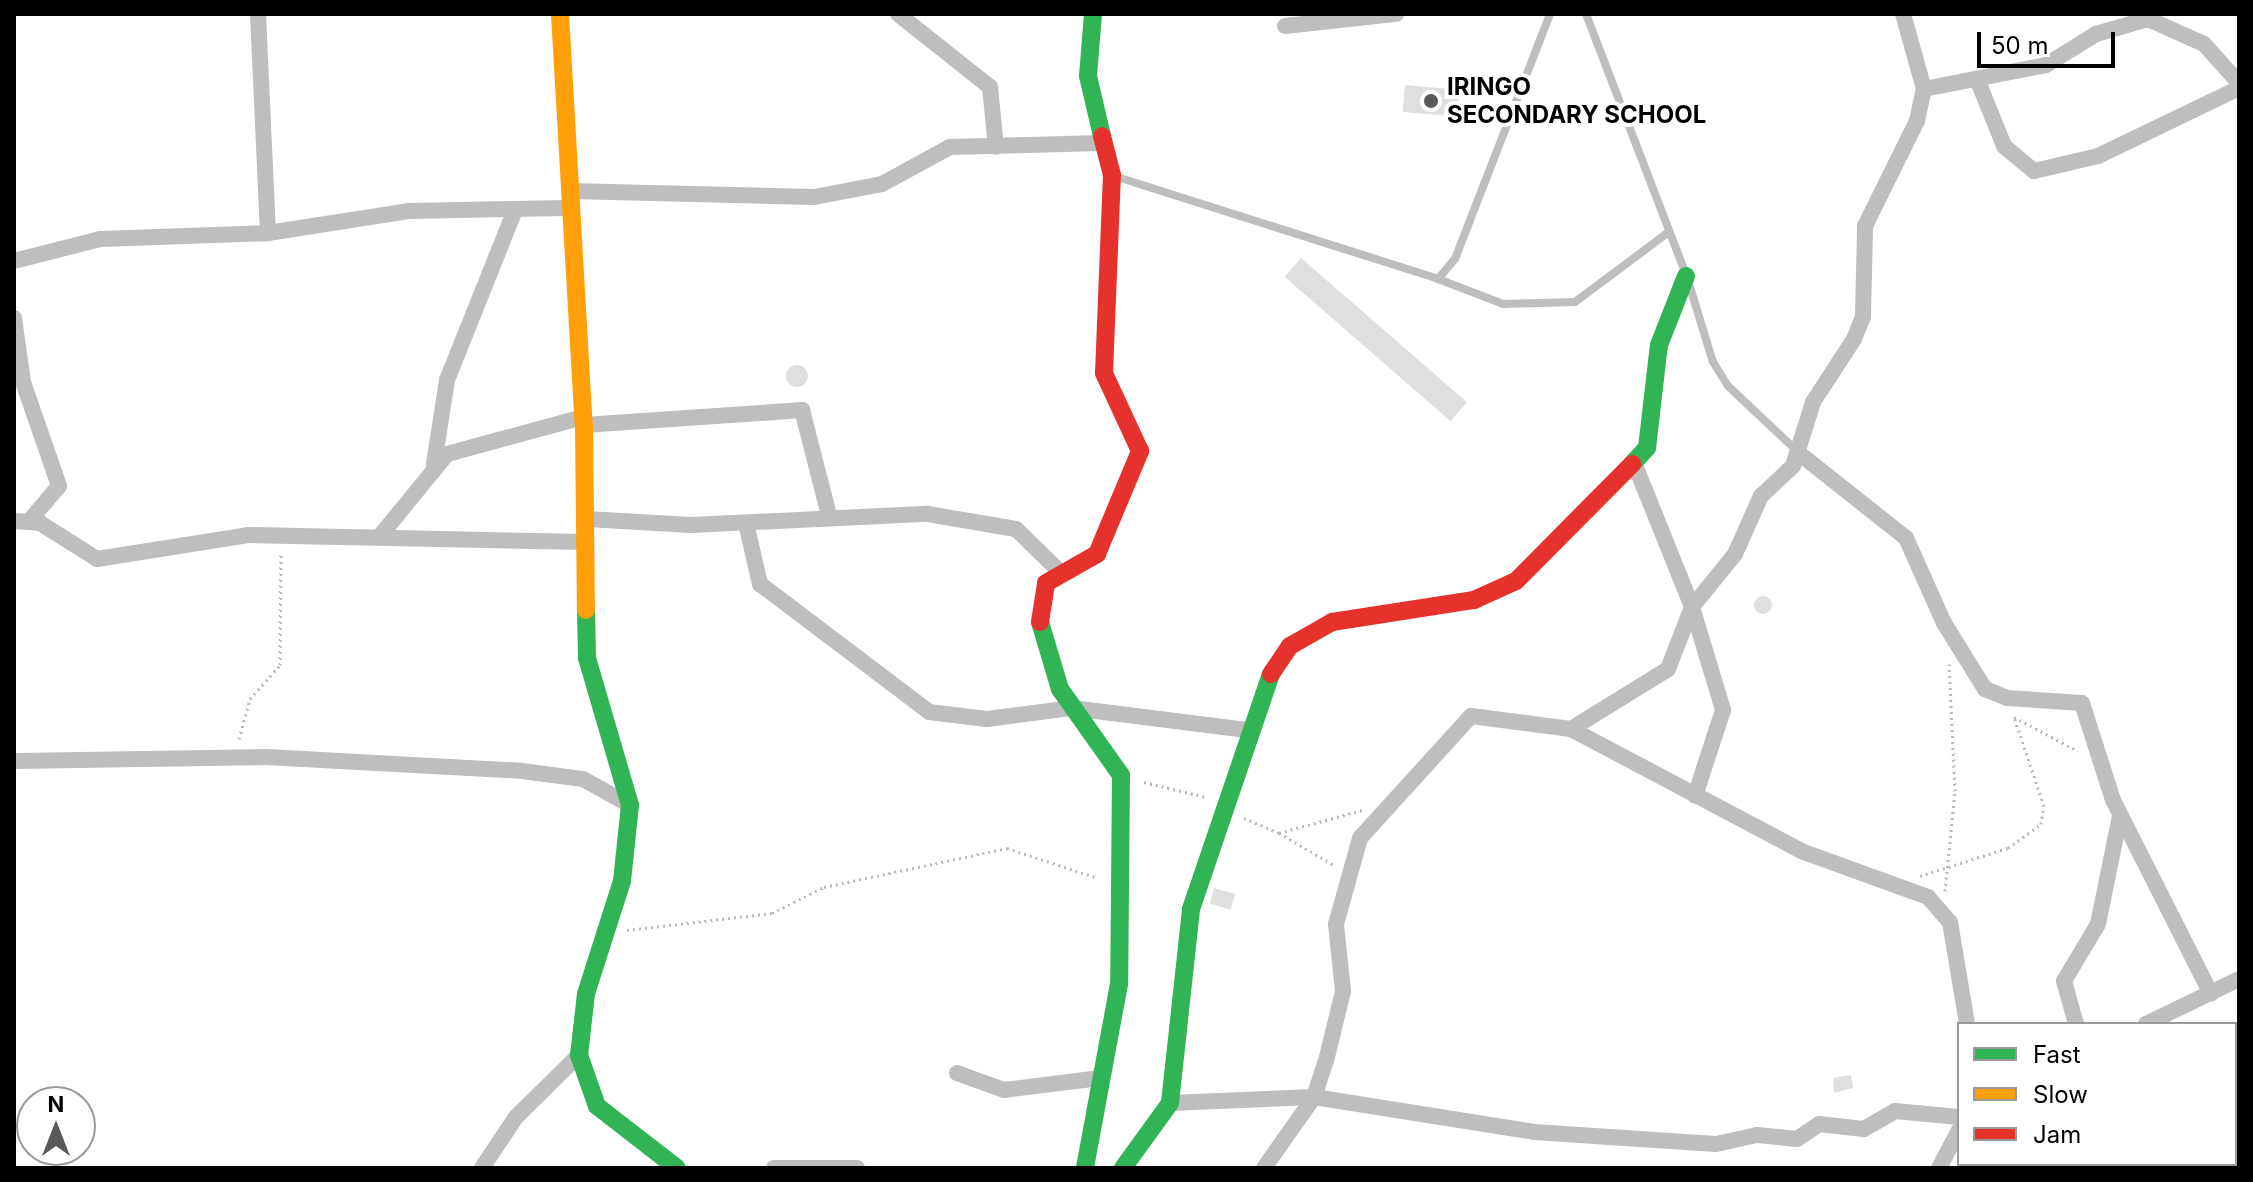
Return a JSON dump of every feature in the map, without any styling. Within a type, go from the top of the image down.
[{"type":"street","points":[[258,14],[268,233]]},
{"type":"street","points":[[560,14],[583,421],[590,682],[630,805],[608,934],[586,994],[579,1055],[597,1106],[677,1168]]},
{"type":"street","points":[[898,14],[990,87],[996,147]]},
{"type":"street","points":[[1085,1168],[1119,984],[1124,891],[1121,775],[1072,708],[1051,668],[1038,616],[1046,583],[1060,572],[1097,554],[1112,503],[1138,465],[1133,427],[1103,360],[1112,175],[1088,76],[1093,14]]},
{"type":"street","points":[[1285,26],[1396,14]]},
{"type":"street","points":[[1571,729],[1668,669],[1692,607],[1735,554],[1761,496],[1800,454],[1813,402],[1863,317],[1865,226],[1917,121],[1924,89],[1903,14]]},
{"type":"street","points":[[1924,89],[1979,84],[2046,65],[2096,34],[2148,19],[2204,44],[2236,92],[2098,156],[2034,171],[2004,146],[1979,84]]},
{"type":"street","points":[[14,261],[100,239],[268,233],[408,211],[515,210],[569,199],[814,197],[882,184],[939,150],[1103,143]]},
{"type":"street","points":[[434,464],[447,380],[515,210]]},
{"type":"street","points":[[1123,1168],[1170,1103],[1181,962],[1223,803],[1247,730],[1290,646],[1332,622],[1439,609],[1516,581],[1635,465],[1653,424],[1659,345],[1686,276]]},
{"type":"street","points":[[14,318],[23,382],[59,486],[22,520],[97,559],[148,556],[226,537],[380,536],[586,542]]},
{"type":"street","points":[[380,536],[434,464],[484,440],[583,421],[802,410],[829,515]]},
{"type":"street","points":[[1800,454],[1906,538],[1960,652],[1992,694],[2082,703],[2098,763],[2120,816],[2211,994]]},
{"type":"street","points":[[1635,465],[1692,607],[1723,710],[1695,796]]},
{"type":"street","points":[[587,519],[746,523],[890,512],[998,524],[1016,529],[1060,572]]},
{"type":"street","points":[[746,523],[760,584],[905,700],[960,719],[1072,708],[1247,730]]},
{"type":"street","points":[[1264,1168],[1314,1097],[1343,991],[1336,924],[1346,877],[1360,838],[1390,801],[1471,716],[1571,729],[1801,851],[1942,907],[1967,1022]]},
{"type":"street","points":[[14,761],[266,757],[564,776],[600,785],[630,805]]},
{"type":"street","points":[[2075,1022],[2064,981],[2098,924],[2120,816]]},
{"type":"street","points":[[2150,1022],[2239,979]]},
{"type":"street","points":[[482,1168],[516,1117],[579,1055]]},
{"type":"street","points":[[957,1073],[1004,1090],[1100,1078]]},
{"type":"street","points":[[1170,1103],[1314,1097],[1534,1132],[1716,1144],[1757,1135],[1797,1139],[1819,1124],[1864,1129],[1895,1111],[1957,1117]]},
{"type":"street","points":[[1939,1168],[1957,1134]]},
{"type":"street","points":[[774,1168],[857,1168]]},
{"type":"lane","points":[[1438,279],[1455,259],[1550,14]]},
{"type":"lane","points":[[1586,14],[1686,276],[1713,362],[1800,454]]},
{"type":"lane","points":[[1112,175],[1438,279],[1503,304],[1575,302],[1669,232]]},
{"type":"path","points":[[266,757],[237,737],[250,699],[280,665],[281,537]]},
{"type":"path","points":[[1942,907],[1955,791],[1948,660]]},
{"type":"path","points":[[1992,694],[2014,717],[2098,763]]},
{"type":"path","points":[[1916,877],[1948,871],[2008,848],[2041,824],[2044,806],[2014,717]]},
{"type":"path","points":[[1121,775],[1223,803],[1279,833],[1346,877]]},
{"type":"path","points":[[1279,833],[1390,801]]},
{"type":"path","points":[[608,934],[772,913],[824,887],[1007,848],[1047,856],[1124,891]]},
{"type":"building","name":"IRINGO SECONDARY SCHOOL","points":[[1405,85],[1459,90],[1456,117],[1403,112]]},
{"type":"building","points":[[1301,258],[1467,402],[1451,421],[1285,277]]},
{"type":"building","points":[[797,365],[805,368],[808,376],[805,384],[797,387],[789,384],[786,376],[789,368]]},
{"type":"building","points":[[1763,596],[1772,605],[1763,614],[1754,605]]},
{"type":"building","points":[[1214,888],[1235,894],[1231,909],[1210,903]]},
{"type":"building","points":[[1851,1075],[1853,1088],[1834,1093],[1833,1078]]},
{"type":"traffic: fast","points":[[1093,14],[1088,76],[1102,136]]},
{"type":"traffic: fast","points":[[1632,464],[1647,448],[1659,345],[1686,276]]},
{"type":"traffic: fast","points":[[586,610],[587,658],[630,805],[622,881],[586,994],[579,1055],[597,1106],[677,1168]]},
{"type":"traffic: fast","points":[[1040,622],[1060,689],[1121,775],[1119,984],[1085,1168]]},
{"type":"traffic: fast","points":[[1123,1168],[1170,1103],[1191,909],[1271,674]]},
{"type":"traffic: slow","points":[[560,14],[584,425],[586,610]]},
{"type":"traffic: jam","points":[[1040,622],[1046,583],[1097,554],[1140,451],[1104,373],[1112,175],[1102,136]]},
{"type":"traffic: jam","points":[[1271,674],[1290,646],[1332,622],[1474,600],[1516,581],[1632,464]]},
{"type":"place","name":"IRINGO SECONDARY SCHOOL","points":[[1431,101]]}]
